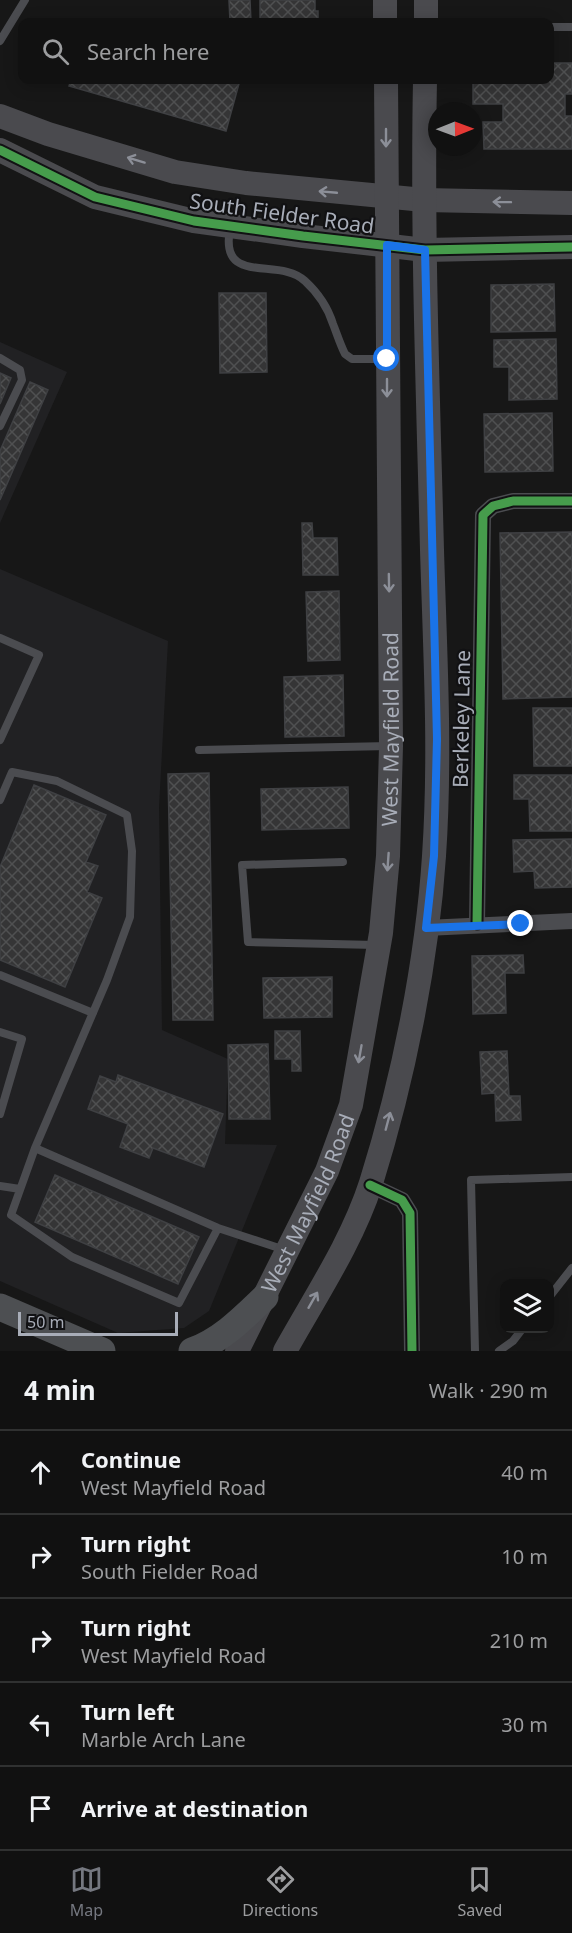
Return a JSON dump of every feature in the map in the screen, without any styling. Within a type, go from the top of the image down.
[{"type":"main road","points":[[385,0],[386,18]]},
{"type":"main road","points":[[426,0],[426,18]]},
{"type":"main road","name":"West Mayfield Road","points":[[237,1351],[327,1171],[351,1105],[379,945],[388,856],[391,746],[386,84]]},
{"type":"main road","name":"West Mayfield Road","points":[[285,1351],[342,1250],[370,1185],[398,1084],[423,960],[434,856],[437,739],[424,200],[425,84]]},
{"type":"main road","name":"South Fielder Road","points":[[0,116],[48,134],[175,172],[246,183],[424,200],[572,203]]},
{"type":"main road","name":"South Fielder Road","points":[[0,150],[95,197],[194,221],[425,250],[572,247]]},
{"type":"main road","points":[[192,1351],[219,1338],[265,1297]]},
{"type":"main road","points":[[0,1307],[102,1351]]},
{"type":"street","name":"Berkeley Lane","points":[[477,924],[483,515],[493,506],[513,501],[572,501]]},
{"type":"street","points":[[426,928],[572,921]]},
{"type":"street","points":[[370,1185],[402,1200],[410,1213],[412,1351]]},
{"type":"lane","points":[[0,41],[24,0]]},
{"type":"lane","points":[[554,27],[572,27]]},
{"type":"lane","points":[[231,226],[227,243],[230,255],[244,266],[284,270],[304,279],[326,307],[345,354],[352,359],[387,359]]},
{"type":"lane","points":[[0,358],[20,370],[22,380],[0,426]]},
{"type":"lane","points":[[0,638],[39,655],[0,740]]},
{"type":"lane","points":[[199,750],[391,746]]},
{"type":"lane","points":[[0,800],[12,772],[57,781],[127,815],[132,851],[130,917],[93,1013],[35,1148],[11,1215],[72,1257],[179,1303],[218,1228]]},
{"type":"lane","points":[[343,862],[242,865],[248,942],[379,945]]},
{"type":"lane","points":[[0,975],[93,1013]]},
{"type":"lane","points":[[0,1032],[22,1038],[0,1114]]},
{"type":"lane","points":[[35,1148],[218,1228],[289,1251]]},
{"type":"lane","points":[[475,1351],[471,1180],[572,1177]]},
{"type":"lane","points":[[0,1186],[20,1189]]},
{"type":"lane","points":[[554,1290],[572,1268]]},
{"type":"lane","points":[[499,1351],[520,1333]]},
{"type":"shaded area","points":[[0,342],[67,372],[0,523]]},
{"type":"shaded area","points":[[0,569],[168,641],[159,807],[162,1030],[228,1059],[225,1144],[277,1145],[209,1311],[184,1328],[118,1333],[0,1281]]},
{"type":"building","points":[[229,0],[250,0],[251,18],[230,18]]},
{"type":"building","points":[[260,0],[315,0],[315,11],[318,11],[318,18],[260,18]]},
{"type":"building","points":[[554,63],[572,63],[572,94],[565,94],[565,116],[572,116],[572,149],[484,149],[483,122],[503,122],[503,104],[473,102],[473,84],[554,84]]},
{"type":"building","points":[[70,84],[239,84],[226,131],[69,86]]},
{"type":"building","points":[[554,284],[555,331],[491,332],[491,285]]},
{"type":"building","points":[[219,293],[266,293],[267,372],[220,373]]},
{"type":"building","points":[[556,339],[557,399],[509,400],[509,367],[494,367],[494,340]]},
{"type":"building","points":[[0,373],[11,378],[0,404]]},
{"type":"building","points":[[30,382],[48,390],[0,500],[0,451]]},
{"type":"building","points":[[552,413],[553,471],[485,472],[484,414]]},
{"type":"building","points":[[302,523],[312,523],[313,538],[337,538],[338,575],[303,575]]},
{"type":"building","points":[[572,532],[572,697],[503,699],[500,533]]},
{"type":"building","points":[[339,591],[340,660],[308,661],[306,592]]},
{"type":"building","points":[[343,675],[344,736],[285,737],[284,677]]},
{"type":"building","points":[[533,708],[572,708],[572,766],[534,766]]},
{"type":"building","points":[[209,773],[213,1020],[173,1020],[168,774]]},
{"type":"building","points":[[514,775],[572,775],[572,831],[530,831],[529,799],[514,799]]},
{"type":"building","points":[[34,785],[106,815],[86,862],[98,866],[87,892],[102,898],[65,987],[0,960],[0,867]]},
{"type":"building","points":[[348,787],[349,828],[262,830],[261,789]]},
{"type":"building","points":[[572,839],[572,887],[535,888],[534,871],[514,872],[513,840]]},
{"type":"building","points":[[523,955],[524,973],[505,973],[506,1013],[473,1014],[472,956]]},
{"type":"building","points":[[332,977],[332,1017],[264,1018],[263,978]]},
{"type":"building","points":[[275,1031],[300,1031],[301,1071],[292,1071],[292,1059],[275,1059]]},
{"type":"building","points":[[268,1044],[270,1119],[229,1119],[228,1045]]},
{"type":"building","points":[[507,1051],[509,1096],[520,1096],[521,1120],[496,1121],[495,1093],[482,1094],[480,1052]]},
{"type":"building","points":[[118,1075],[223,1114],[204,1167],[153,1148],[149,1158],[120,1147],[128,1124],[88,1109],[100,1076],[116,1082]]},
{"type":"building","points":[[55,1175],[199,1237],[178,1284],[35,1222]]},
{"type":"cycle path","points":[[0,150],[95,197],[194,221],[425,250],[572,247]]},
{"type":"cycle path","points":[[477,924],[483,515],[493,506],[513,501],[572,501]]},
{"type":"cycle path","points":[[370,1185],[402,1200],[410,1213],[412,1351]]},
{"type":"route","points":[[387,359],[387,245],[425,250],[437,739],[434,856],[426,928],[477,924],[521,924]]}]
